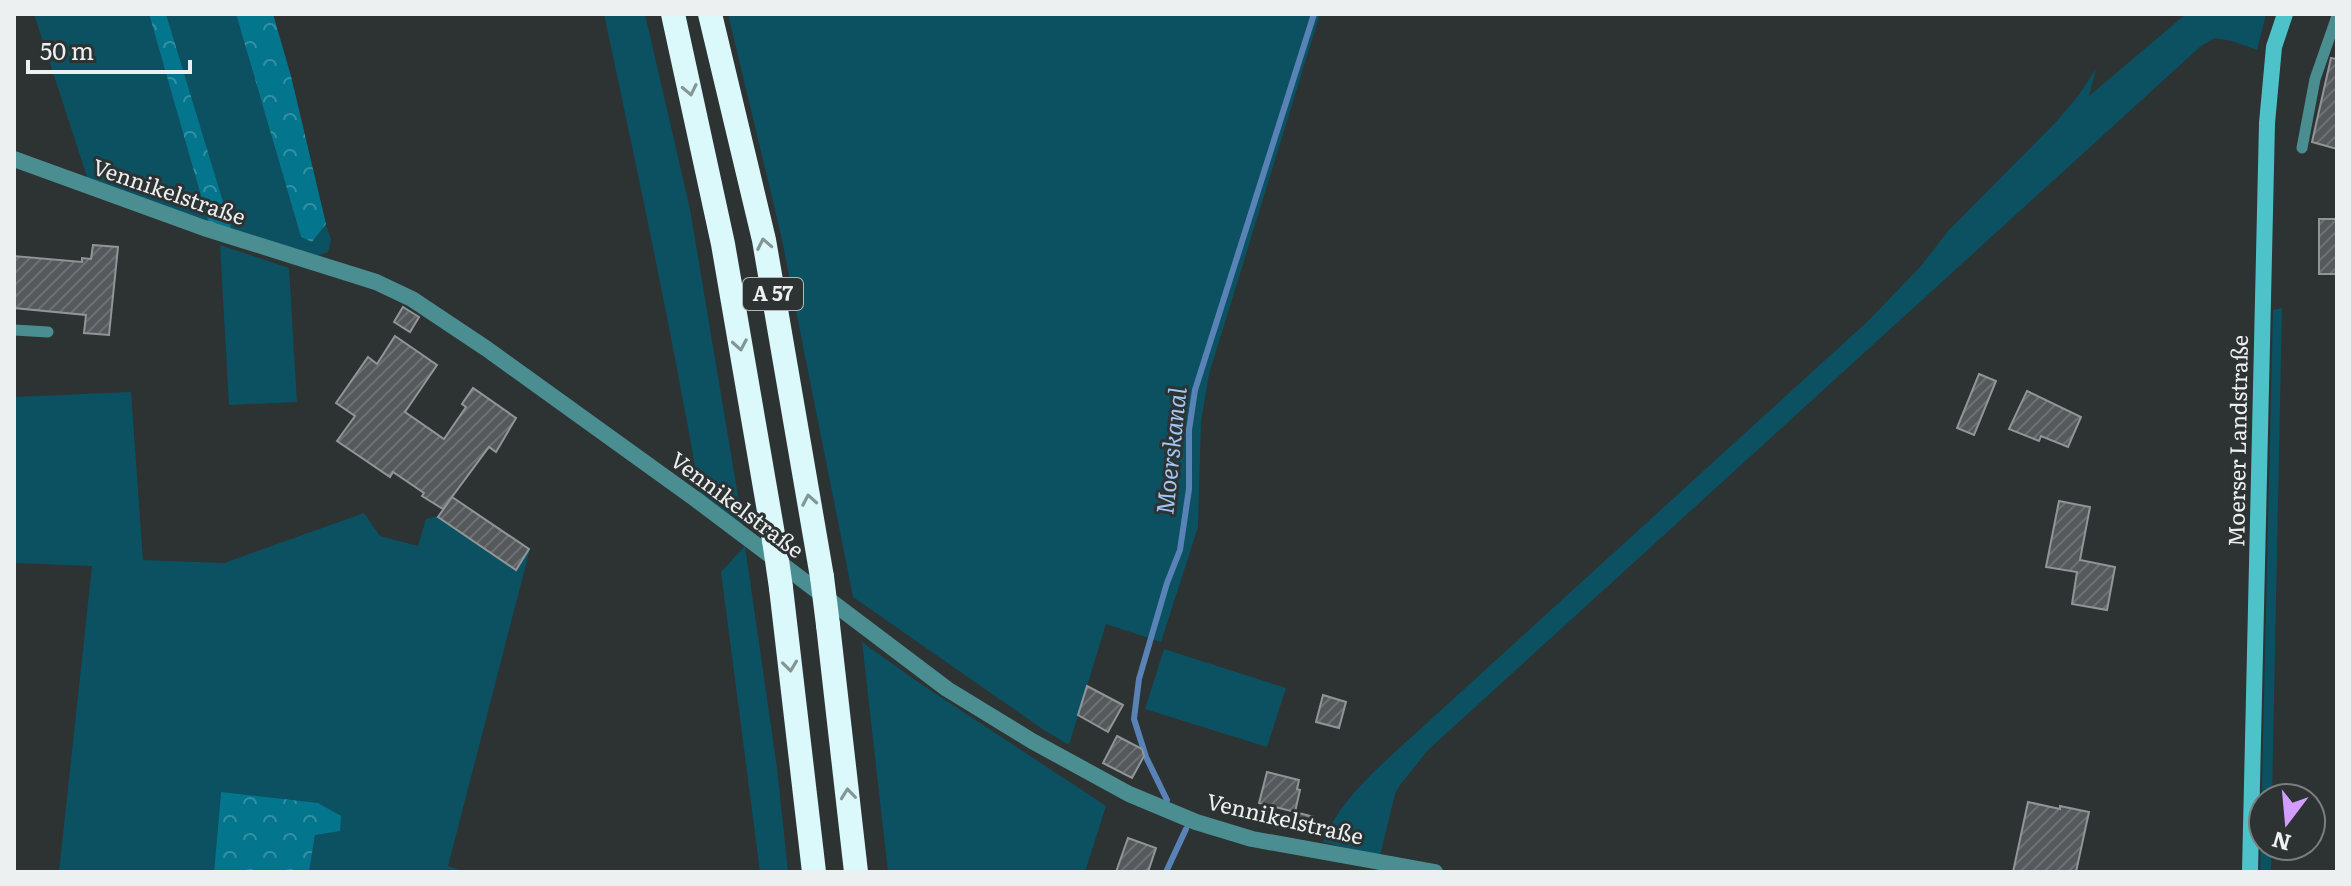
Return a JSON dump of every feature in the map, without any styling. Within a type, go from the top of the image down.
[{"type":"highway","name":"A 57","points":[[673,14],[723,244],[774,540],[814,872]]},
{"type":"highway","name":"A 57","points":[[710,14],[764,240],[822,577],[856,872]]},
{"type":"main road","name":"Moerser Landstraße","points":[[2250,872],[2267,123],[2274,47],[2285,14]]},
{"type":"street","name":"Vennikelstraße","points":[[14,159],[204,228],[376,282],[412,299],[487,349],[681,489],[947,689],[1032,741],[1129,794],[1196,822],[1252,839],[1435,872]]},
{"type":"lane","points":[[2302,148],[2315,79],[2337,16]]},
{"type":"lane","points":[[14,330],[48,332]]},
{"type":"shaded area","points":[[34,14],[149,14],[209,224],[88,180]]},
{"type":"shaded area","points":[[166,14],[236,14],[301,237],[312,242],[326,224],[331,240],[328,252],[317,256],[232,231]]},
{"type":"shaded area","points":[[604,14],[645,14],[690,209],[743,526],[700,494]]},
{"type":"shaded area","points":[[728,14],[1320,14],[1209,374],[1201,422],[1198,527],[1161,642],[1106,624],[1069,745],[853,597],[781,235]]},
{"type":"shaded area","points":[[2186,14],[2266,14],[2257,50],[2215,38],[2201,46],[1428,750],[1395,794],[1380,856],[1323,842],[1336,816],[1384,762],[1867,322],[1921,266],[1948,231],[2055,123],[2096,69],[2089,96]]},
{"type":"shaded area","points":[[220,245],[289,268],[297,402],[229,405]]},
{"type":"shaded area","points":[[2282,308],[2272,782],[2262,782],[2273,310]]},
{"type":"shaded area","points":[[131,392],[143,560],[224,563],[364,513],[380,536],[418,546],[426,519],[438,516],[451,496],[530,549],[448,866],[465,872],[309,872],[315,835],[221,792],[214,872],[59,872],[92,566],[14,563],[14,397]]},
{"type":"shaded area","points":[[745,546],[777,768],[788,872],[760,872],[721,572]]},
{"type":"shaded area","points":[[862,642],[1106,806],[1085,872],[888,872]]},
{"type":"shaded area","points":[[1164,649],[1286,688],[1267,747],[1145,709]]},
{"type":"shaded area","points":[[2260,862],[2271,862],[2271,872],[2260,872]]},
{"type":"green space","points":[[149,14],[166,14],[232,231],[209,224]]},
{"type":"green space","points":[[236,14],[273,14],[326,224],[312,242],[301,237]]},
{"type":"green space","points":[[221,792],[318,803],[341,816],[340,831],[315,835],[309,872],[214,872]]},
{"type":"building","points":[[2331,58],[2337,59],[2337,149],[2312,142]]},
{"type":"building","points":[[2319,219],[2337,219],[2337,274],[2319,274]]},
{"type":"building","points":[[93,245],[118,247],[109,335],[84,333],[86,315],[14,308],[14,256],[82,262],[82,258],[91,259]]},
{"type":"building","points":[[403,307],[419,317],[410,332],[394,322]]},
{"type":"building","points":[[395,336],[437,365],[405,412],[444,439],[466,407],[462,404],[473,388],[516,418],[496,452],[489,447],[443,509],[393,472],[390,477],[337,441],[355,416],[336,403],[368,357],[377,364]]},
{"type":"building","points":[[1979,374],[1996,381],[1974,435],[1957,428]]},
{"type":"building","points":[[2027,391],[2081,417],[2068,447],[2041,436],[2039,441],[2009,429]]},
{"type":"building","points":[[452,497],[529,549],[516,570],[438,517]]},
{"type":"building","points":[[2059,501],[2090,507],[2080,560],[2115,567],[2107,610],[2072,604],[2077,572],[2046,567]]},
{"type":"building","points":[[1087,686],[1123,705],[1108,732],[1078,715]]},
{"type":"building","points":[[1323,695],[1346,702],[1339,728],[1316,722]]},
{"type":"building","points":[[1117,736],[1142,749],[1144,756],[1132,778],[1103,763]]},
{"type":"building","points":[[1267,772],[1299,780],[1295,812],[1259,803]]},
{"type":"building","points":[[2028,802],[2089,812],[2076,872],[2013,872]]},
{"type":"building","points":[[1295,812],[1314,817],[1310,832],[1291,828]]},
{"type":"building","points":[[1128,838],[1156,848],[1148,872],[1116,872]]},
{"type":"waterway","name":"Moerskanal","points":[[1167,800],[1146,757],[1134,719],[1139,679],[1180,550],[1189,489],[1189,430],[1195,390],[1314,14]]},
{"type":"waterway","name":"Moerskanal","points":[[1166,872],[1186,829]]}]
